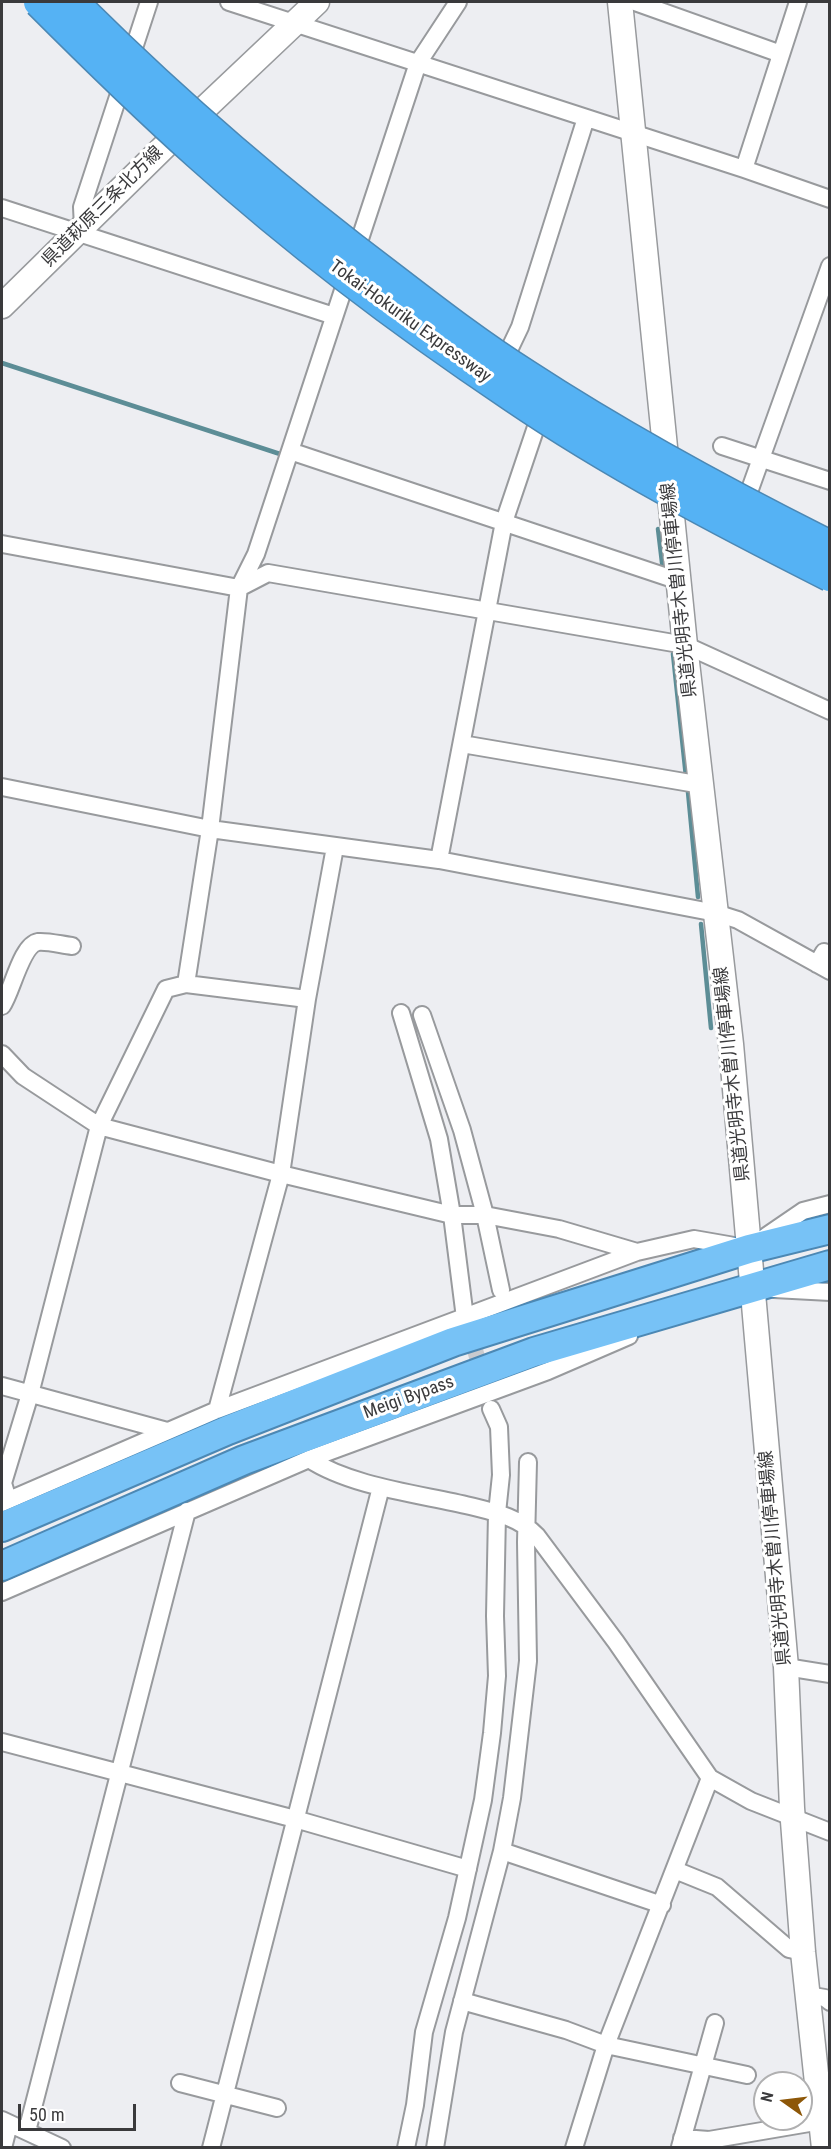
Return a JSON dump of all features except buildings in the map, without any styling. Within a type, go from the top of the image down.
[{"type":"highway","name":"Tokai-Hokuriku Expressway","points":[[39,2],[200,156],[296,237],[407,322],[513,397],[625,467],[736,529],[830,576]]},
{"type":"highway","name":"Tokai-Hokuriku Expressway","points":[[73,2],[212,132],[312,218],[421,301],[525,374],[631,440],[748,506],[830,546]]},
{"type":"highway","name":"Meigi Bypass","points":[[2,1527],[228,1430],[453,1342],[749,1248],[830,1229]]},
{"type":"highway","name":"Meigi Bypass","points":[[2,1566],[244,1460],[534,1352],[830,1265]]},
{"type":"main road","name":"県道萩原三条北方線","points":[[2,306],[317,2]]},
{"type":"main road","name":"県道光明寺木曽川停車場線","points":[[620,2],[685,645],[731,1044],[786,1667],[792,1818],[803,1952],[807,1995],[823,2088],[821,2121],[824,2148]]},
{"type":"street","points":[[80,230],[82,207],[149,2]]},
{"type":"street","points":[[229,2],[830,199]]},
{"type":"street","points":[[186,984],[210,830],[239,588],[256,554],[418,63],[458,2]]},
{"type":"street","points":[[635,2],[781,54]]},
{"type":"street","points":[[744,169],[798,2]]},
{"type":"street","points":[[510,348],[520,327],[586,118]]},
{"type":"street","points":[[2,208],[80,230],[334,316]]},
{"type":"street","points":[[749,492],[830,266]]},
{"type":"street","points":[[439,860],[504,522],[536,427]]},
{"type":"street","points":[[722,446],[830,481]]},
{"type":"street","points":[[290,451],[679,581]]},
{"type":"street","points":[[2,544],[239,588],[268,573],[685,645],[830,711]]},
{"type":"street","points":[[462,744],[702,785]]},
{"type":"street","points":[[2,787],[210,830],[439,860],[716,913],[738,920],[825,964]]},
{"type":"street","points":[[217,1410],[281,1174],[307,999],[335,847]]},
{"type":"street","points":[[2,1006],[8,997],[23,956],[31,945],[39,942],[72,946]]},
{"type":"street","points":[[307,999],[186,984],[166,989],[99,1126],[30,1394],[3,1482],[5,1501],[217,1410],[637,1252],[694,1239],[749,1248],[803,1211],[830,1204]]},
{"type":"street","points":[[401,1013],[439,1139],[452,1215],[464,1310]]},
{"type":"street","points":[[422,1015],[462,1130],[485,1215],[501,1290]]},
{"type":"street","points":[[2,1054],[23,1076],[99,1126],[281,1174],[452,1215],[485,1215],[559,1229],[637,1252]]},
{"type":"street","points":[[752,1288],[830,1292]]},
{"type":"street","points":[[2,1592],[309,1459],[548,1371],[709,1300]]},
{"type":"street","points":[[2,1386],[167,1431]]},
{"type":"street","points":[[406,2148],[415,2105],[424,2032],[457,1918],[483,1800],[492,1733],[496,1688],[497,1513],[501,1475],[499,1427],[491,1409]]},
{"type":"street","points":[[309,1459],[323,1468],[381,1487],[497,1513],[526,1525],[537,1536],[616,1641],[710,1778],[751,1801],[830,1832]]},
{"type":"street","points":[[437,2147],[454,2032],[502,1851],[512,1798],[528,1661],[526,1525],[528,1462]]},
{"type":"street","points":[[211,2148],[381,1487]]},
{"type":"street","points":[[27,2131],[187,1511]]},
{"type":"street","points":[[786,1667],[830,1674]]},
{"type":"street","points":[[2,1742],[468,1869]]},
{"type":"street","points":[[574,2148],[606,2045],[710,1778]]},
{"type":"street","points":[[502,1851],[662,1905]]},
{"type":"street","points":[[675,1870],[717,1887],[789,1949],[803,1952]]},
{"type":"street","points":[[807,1995],[825,1998],[830,2002]]},
{"type":"street","points":[[462,2001],[566,2030],[606,2045],[747,2075]]},
{"type":"street","points":[[715,2023],[681,2143],[821,2121]]},
{"type":"street","points":[[180,2083],[277,2108]]},
{"type":"street","points":[[3,2148],[5,2122],[62,2148]]},
{"type":"waterway","points":[[2,363],[280,454]]},
{"type":"waterway","points":[[658,529],[663,571]]},
{"type":"waterway","points":[[673,654],[686,777]]},
{"type":"waterway","points":[[688,792],[698,897]]},
{"type":"waterway","points":[[701,924],[711,1028]]},
{"type":"tunnel","points":[[469,1328],[483,1379]]}]
